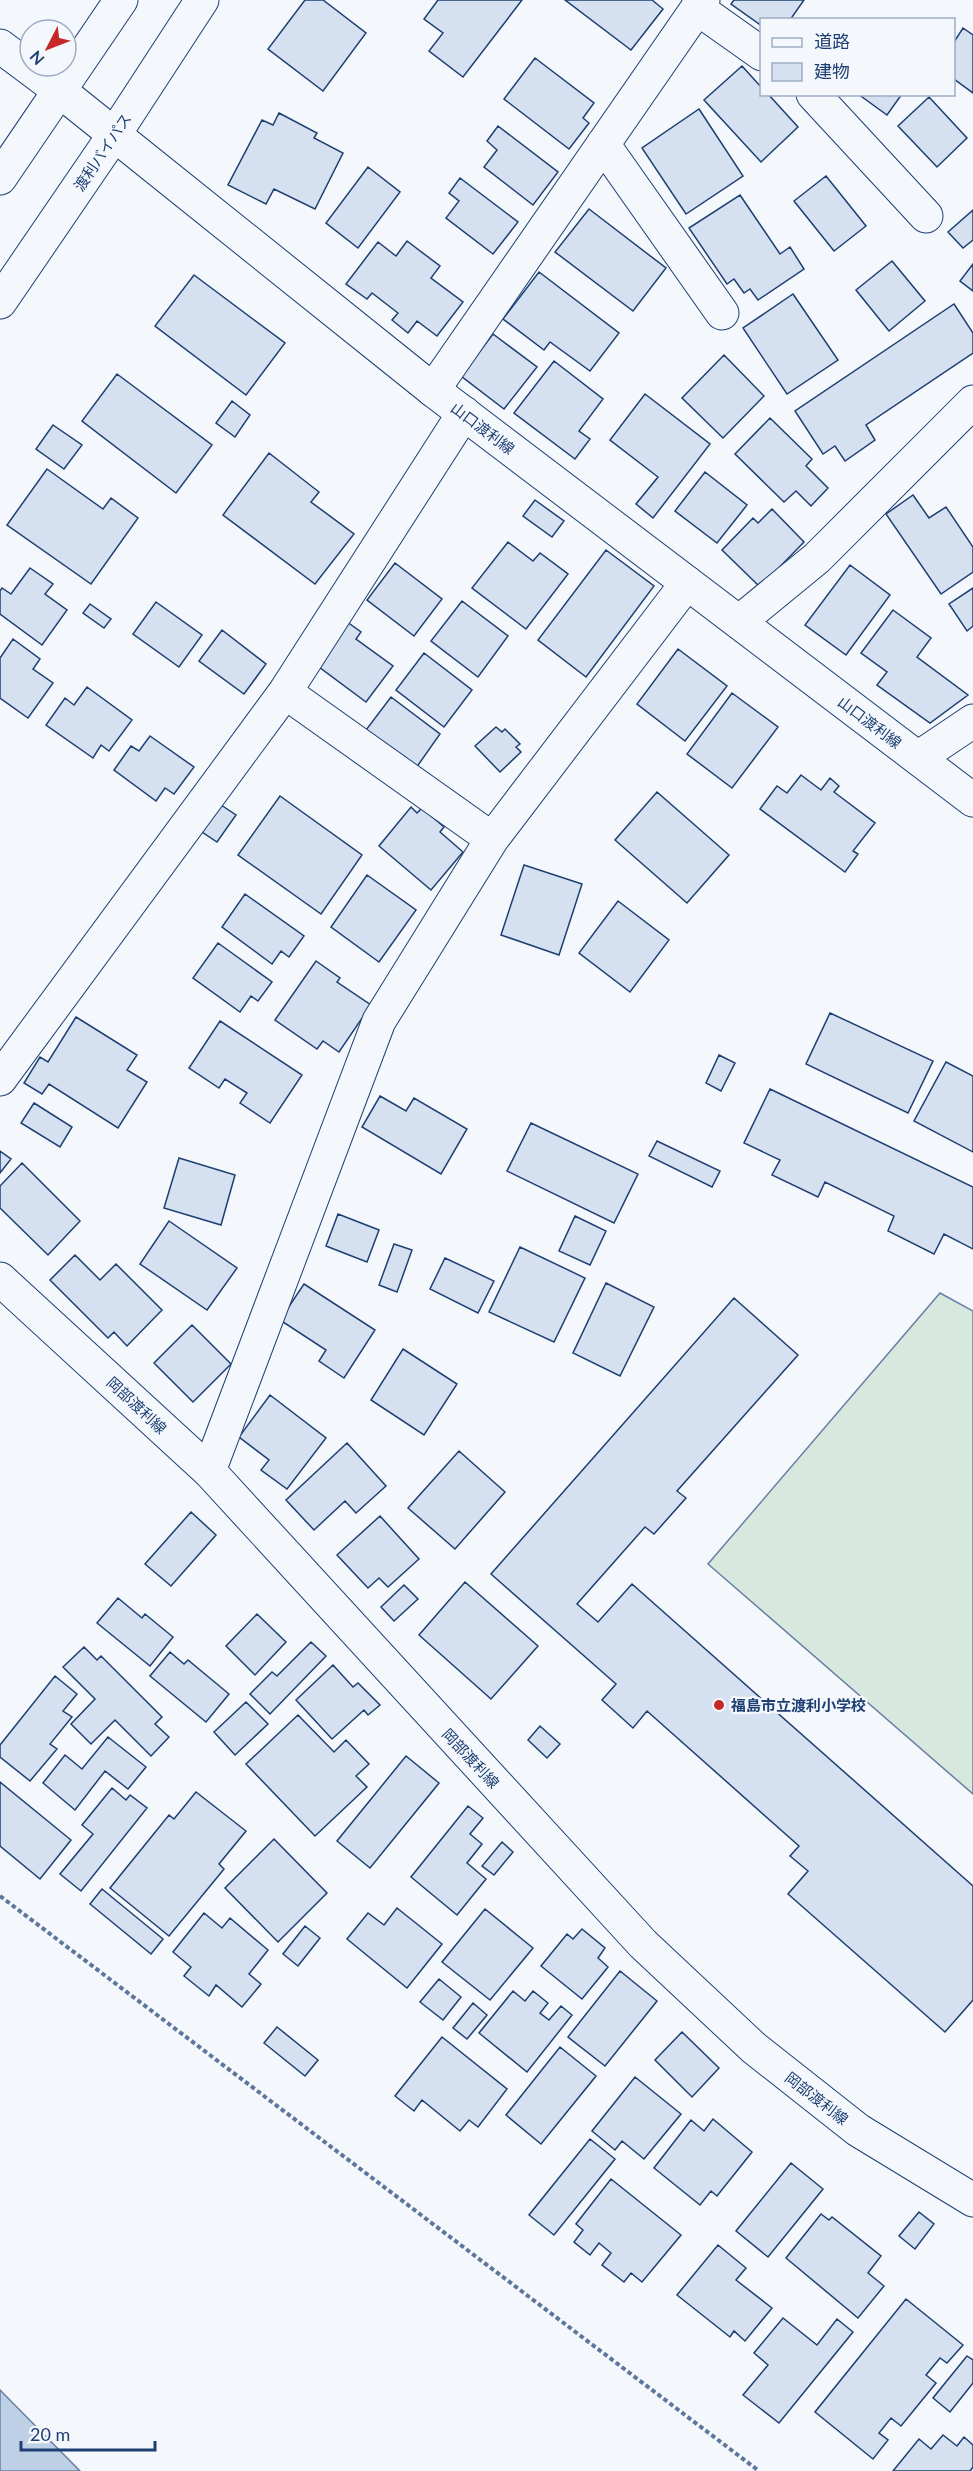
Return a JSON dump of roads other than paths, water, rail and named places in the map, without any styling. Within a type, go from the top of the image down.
[{"type":"main road","points":[[0,178],[121,0]]},
{"type":"main road","name":"渡利バイパス","points":[[0,302],[114,135],[202,0]]},
{"type":"main road","points":[[433,390],[700,4],[760,52]]},
{"type":"main road","name":"山口渡利線","points":[[0,46],[60,91],[433,390],[973,800]]},
{"type":"main road","points":[[815,96],[926,216]]},
{"type":"main road","points":[[603,144],[722,313]]},
{"type":"main road","points":[[739,622],[817,558],[973,402]]},
{"type":"main road","points":[[0,1079],[285,692],[464,413]]},
{"type":"main road","points":[[209,1471],[380,1022],[492,839],[687,584]]},
{"type":"main road","points":[[285,692],[492,839]]},
{"type":"main road","points":[[918,758],[973,721]]},
{"type":"main road","name":"岡部渡利線","points":[[0,1279],[209,1471],[643,1944],[754,2048],[850,2123],[973,2200]]},
{"type":"water","points":[[0,2390],[80,2471],[0,2471]]},
{"type":"place","name":"福島市立渡利小学校","points":[[719,1705]]}]
